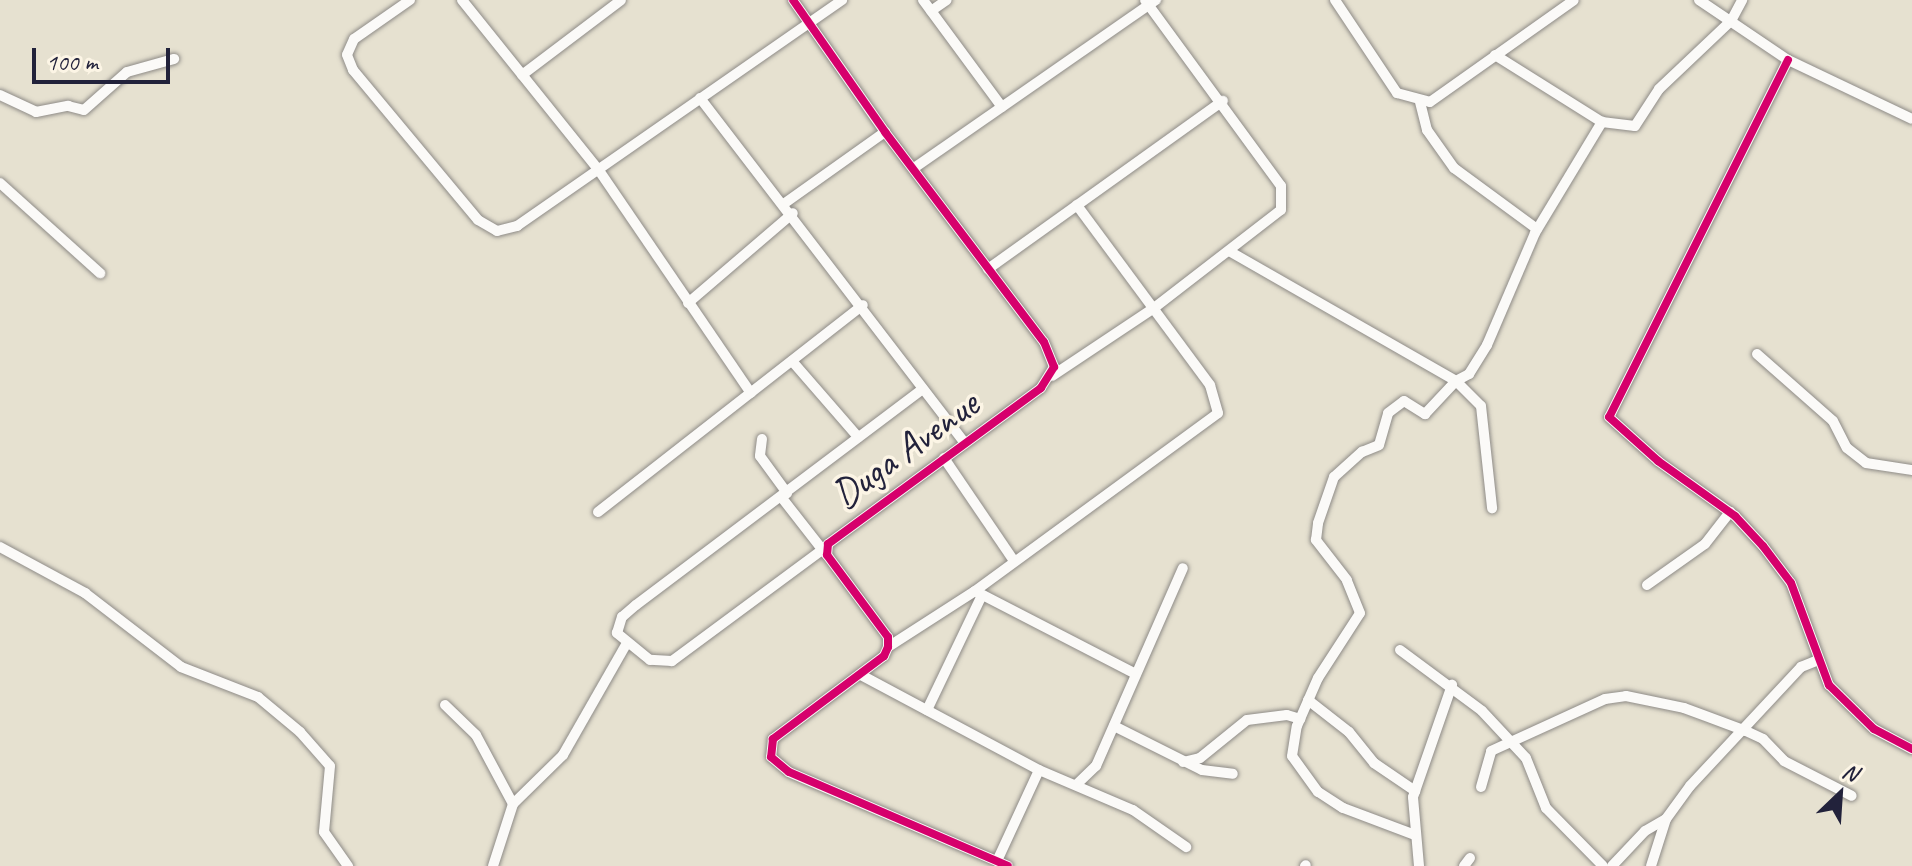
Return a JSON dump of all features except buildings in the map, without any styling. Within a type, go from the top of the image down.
[{"type":"street","points":[[410,0],[354,39],[347,55],[353,70],[478,220],[497,231],[517,226],[808,20],[842,0]]},
{"type":"street","points":[[462,0],[598,169],[751,393]]},
{"type":"street","points":[[793,0],[885,132],[1044,342],[1054,367],[1050,377]]},
{"type":"street","points":[[923,0],[1002,107]]},
{"type":"street","points":[[931,11],[947,0]]},
{"type":"street","points":[[1335,0],[1397,93],[1420,102],[1444,94],[1574,0]]},
{"type":"street","points":[[1699,0],[1788,60],[1912,119]]},
{"type":"street","points":[[1495,55],[1602,122],[1635,126],[1659,89],[1731,21],[1742,0]]},
{"type":"street","points":[[522,75],[613,2]]},
{"type":"street","points":[[914,168],[1150,2]]},
{"type":"street","name":"Duga Avenue","points":[[888,647],[888,637],[824,552],[836,536],[1050,377],[1154,308],[1281,210],[1284,197],[1223,101],[1150,2]]},
{"type":"street","points":[[0,95],[36,112],[68,106],[84,110],[127,72],[174,59]]},
{"type":"street","points":[[1788,60],[1609,417],[1658,461],[1730,512],[1791,583],[1829,685],[1857,712],[1912,749]]},
{"type":"street","points":[[700,98],[793,213],[964,442]]},
{"type":"street","points":[[988,269],[1223,101]]},
{"type":"street","points":[[1420,102],[1427,130],[1454,168],[1537,229]]},
{"type":"street","points":[[1415,835],[1343,808],[1305,780],[1292,756],[1300,719],[1308,700],[1331,655],[1360,613],[1347,580],[1316,540],[1334,477],[1362,452],[1379,445],[1388,413],[1404,401],[1425,414],[1456,381],[1469,374],[1487,345],[1537,229],[1602,122]]},
{"type":"street","points":[[785,203],[885,132]]},
{"type":"street","points":[[0,183],[100,273]]},
{"type":"street","points":[[1008,866],[789,772],[771,757],[773,739],[861,675],[888,647],[978,593],[1014,561],[1218,413],[1210,385],[1077,205]]},
{"type":"street","points":[[688,303],[793,213]]},
{"type":"street","points":[[1229,251],[1456,381],[1481,406],[1492,508]]},
{"type":"street","points":[[598,512],[863,305]]},
{"type":"street","points":[[1757,354],[1833,421],[1847,448],[1866,463],[1912,470]]},
{"type":"street","points":[[792,361],[858,437]]},
{"type":"street","points":[[762,439],[760,456],[784,496],[824,552],[672,661],[660,665],[617,633],[622,617],[784,496],[923,389]]},
{"type":"street","points":[[944,458],[1014,561]]},
{"type":"street","points":[[1647,585],[1705,544],[1730,512]]},
{"type":"street","points":[[0,547],[85,593],[181,667],[258,697],[300,732],[330,766],[324,832],[348,866]]},
{"type":"street","points":[[1076,785],[1096,766],[1183,568]]},
{"type":"street","points":[[978,593],[1136,674]]},
{"type":"street","points":[[927,710],[978,593]]},
{"type":"street","points":[[493,866],[513,804],[563,755],[627,643]]},
{"type":"street","points":[[1400,650],[1452,685],[1510,741],[1537,776],[1546,808],[1603,866]]},
{"type":"street","points":[[1612,866],[1645,831],[1666,819],[1801,667],[1818,660]]},
{"type":"street","points":[[861,675],[1039,770],[1133,810],[1186,847]]},
{"type":"street","points":[[1419,866],[1415,791],[1452,685]]},
{"type":"street","points":[[1481,787],[1485,758],[1510,741],[1605,699],[1626,696],[1684,708],[1746,731],[1763,739],[1784,761],[1852,796]]},
{"type":"street","points":[[1308,700],[1349,732],[1374,763],[1415,791]]},
{"type":"street","points":[[445,705],[476,735],[513,804]]},
{"type":"street","points":[[1183,762],[1200,758],[1247,720],[1287,715],[1300,719]]},
{"type":"street","points":[[1114,726],[1183,762],[1233,774]]},
{"type":"street","points":[[997,861],[1039,770]]},
{"type":"street","points":[[1651,866],[1666,819]]},
{"type":"cycle path","points":[[793,0],[885,132],[1044,342],[1054,367],[1041,388],[828,544],[827,555],[888,637],[888,647],[884,656],[773,739],[771,757],[789,772],[1008,866]]},
{"type":"cycle path","points":[[1788,60],[1609,417],[1658,461],[1735,516],[1763,546],[1791,583],[1829,685],[1874,729],[1912,749]]}]
